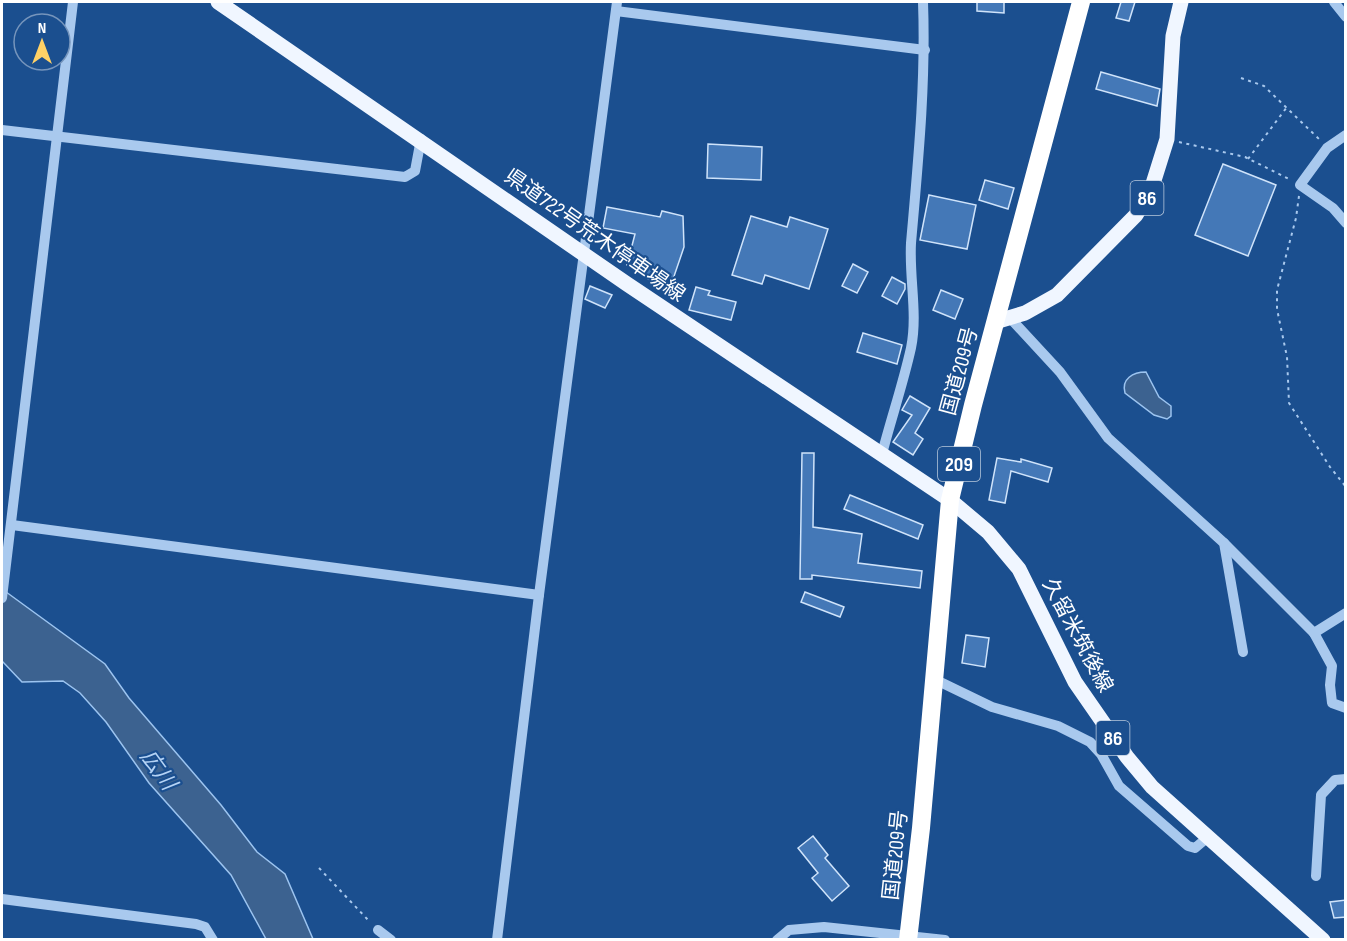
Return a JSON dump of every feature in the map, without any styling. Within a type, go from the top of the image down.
[{"type":"highway","name":"国道209号","points":[[909,938],[950,500],[1003,321],[1081,2]]},
{"type":"main road","name":"県道722号荒木停車場線","points":[[218,2],[421,139],[583,253],[950,500]]},
{"type":"main road","name":"86","points":[[1003,321],[1057,295],[1136,215],[1151,190],[1167,140],[1173,36],[1181,2]]},
{"type":"main road","name":"久留米筑後線","points":[[950,500],[988,532],[1019,568],[1075,682],[1127,757],[1152,787],[1323,939]]},
{"type":"street","points":[[2,598],[8,530],[73,2]]},
{"type":"street","points":[[882,454],[911,347],[914,296],[911,246],[916,203],[925,50],[923,2]]},
{"type":"street","points":[[1334,2],[1346,17]]},
{"type":"street","points":[[497,939],[539,595],[617,6],[925,50]]},
{"type":"street","points":[[2,130],[405,177],[415,171],[421,139]]},
{"type":"street","points":[[1346,135],[1327,148],[1300,185],[1333,208],[1346,223]]},
{"type":"street","points":[[1003,321],[1060,372],[1108,438],[1224,543],[1314,633],[1332,666],[1329,685],[1332,703],[1346,708]]},
{"type":"street","points":[[8,530],[539,595]]},
{"type":"street","points":[[1224,543],[1243,652]]},
{"type":"street","points":[[1314,633],[1346,613]]},
{"type":"street","points":[[934,680],[993,707],[1058,726],[1077,735],[1101,754],[1119,786],[1188,846],[1195,848],[1209,837]]},
{"type":"street","points":[[1316,876],[1322,795],[1335,780],[1346,779]]},
{"type":"street","points":[[2,899],[196,924],[205,927],[213,939]]},
{"type":"street","points":[[777,939],[789,930],[824,927],[909,938],[945,939]]},
{"type":"street","points":[[378,930],[391,939]]},
{"type":"path","points":[[1241,78],[1264,86],[1327,148]]},
{"type":"path","points":[[1248,159],[1287,107]]},
{"type":"path","points":[[1167,140],[1248,159],[1300,185],[1296,218],[1277,290],[1277,309],[1287,357],[1289,403],[1330,467],[1346,487]]},
{"type":"path","points":[[319,868],[378,930]]},
{"type":"water","points":[[1146,372],[1159,397],[1171,406],[1171,416],[1167,419],[1154,415],[1125,393],[1126,380],[1129,377]]},
{"type":"water","name":"広川","points":[[2,589],[105,664],[129,698],[221,805],[257,852],[285,874],[313,939],[266,939],[231,875],[149,783],[106,722],[80,693],[63,681],[22,682],[2,661]]},
{"type":"building","points":[[977,2],[1004,2],[1004,13],[977,11]]},
{"type":"building","points":[[1121,2],[1135,2],[1129,21],[1116,18]]},
{"type":"building","points":[[1101,72],[1160,89],[1157,106],[1096,89]]},
{"type":"building","points":[[708,144],[762,147],[761,180],[707,178]]},
{"type":"building","points":[[1223,164],[1276,185],[1248,256],[1195,235]]},
{"type":"building","points":[[985,180],[1014,188],[1008,209],[979,200]]},
{"type":"building","points":[[929,195],[976,205],[967,249],[920,240]]},
{"type":"building","points":[[607,207],[660,217],[662,211],[683,216],[684,247],[669,291],[643,276],[645,270],[627,265],[635,234],[603,228]]},
{"type":"building","points":[[751,216],[787,227],[790,217],[828,229],[809,289],[765,275],[762,284],[732,275]]},
{"type":"building","points":[[853,264],[868,272],[857,293],[842,286]]},
{"type":"building","points":[[892,277],[905,284],[905,289],[897,304],[882,296]]},
{"type":"building","points":[[590,286],[612,295],[605,308],[585,299]]},
{"type":"building","points":[[696,287],[710,291],[708,295],[736,302],[731,320],[689,310]]},
{"type":"building","points":[[941,290],[963,299],[955,319],[933,310]]},
{"type":"building","points":[[863,333],[902,345],[897,364],[857,352]]},
{"type":"building","points":[[910,396],[930,408],[915,433],[923,439],[913,455],[893,442],[912,415],[902,410]]},
{"type":"building","points":[[802,453],[814,453],[813,527],[862,534],[858,563],[922,571],[920,588],[812,575],[812,579],[800,579]]},
{"type":"building","points":[[997,458],[1021,462],[1021,459],[1052,468],[1048,482],[1011,471],[1005,503],[989,500]]},
{"type":"building","points":[[850,495],[923,525],[918,539],[844,509]]},
{"type":"building","points":[[805,592],[844,607],[840,617],[801,602]]},
{"type":"building","points":[[966,635],[989,638],[985,667],[962,663]]},
{"type":"building","points":[[813,836],[828,855],[825,858],[849,886],[832,901],[812,878],[818,873],[798,848]]},
{"type":"building","points":[[1346,900],[1346,917],[1334,918],[1330,902]]}]
